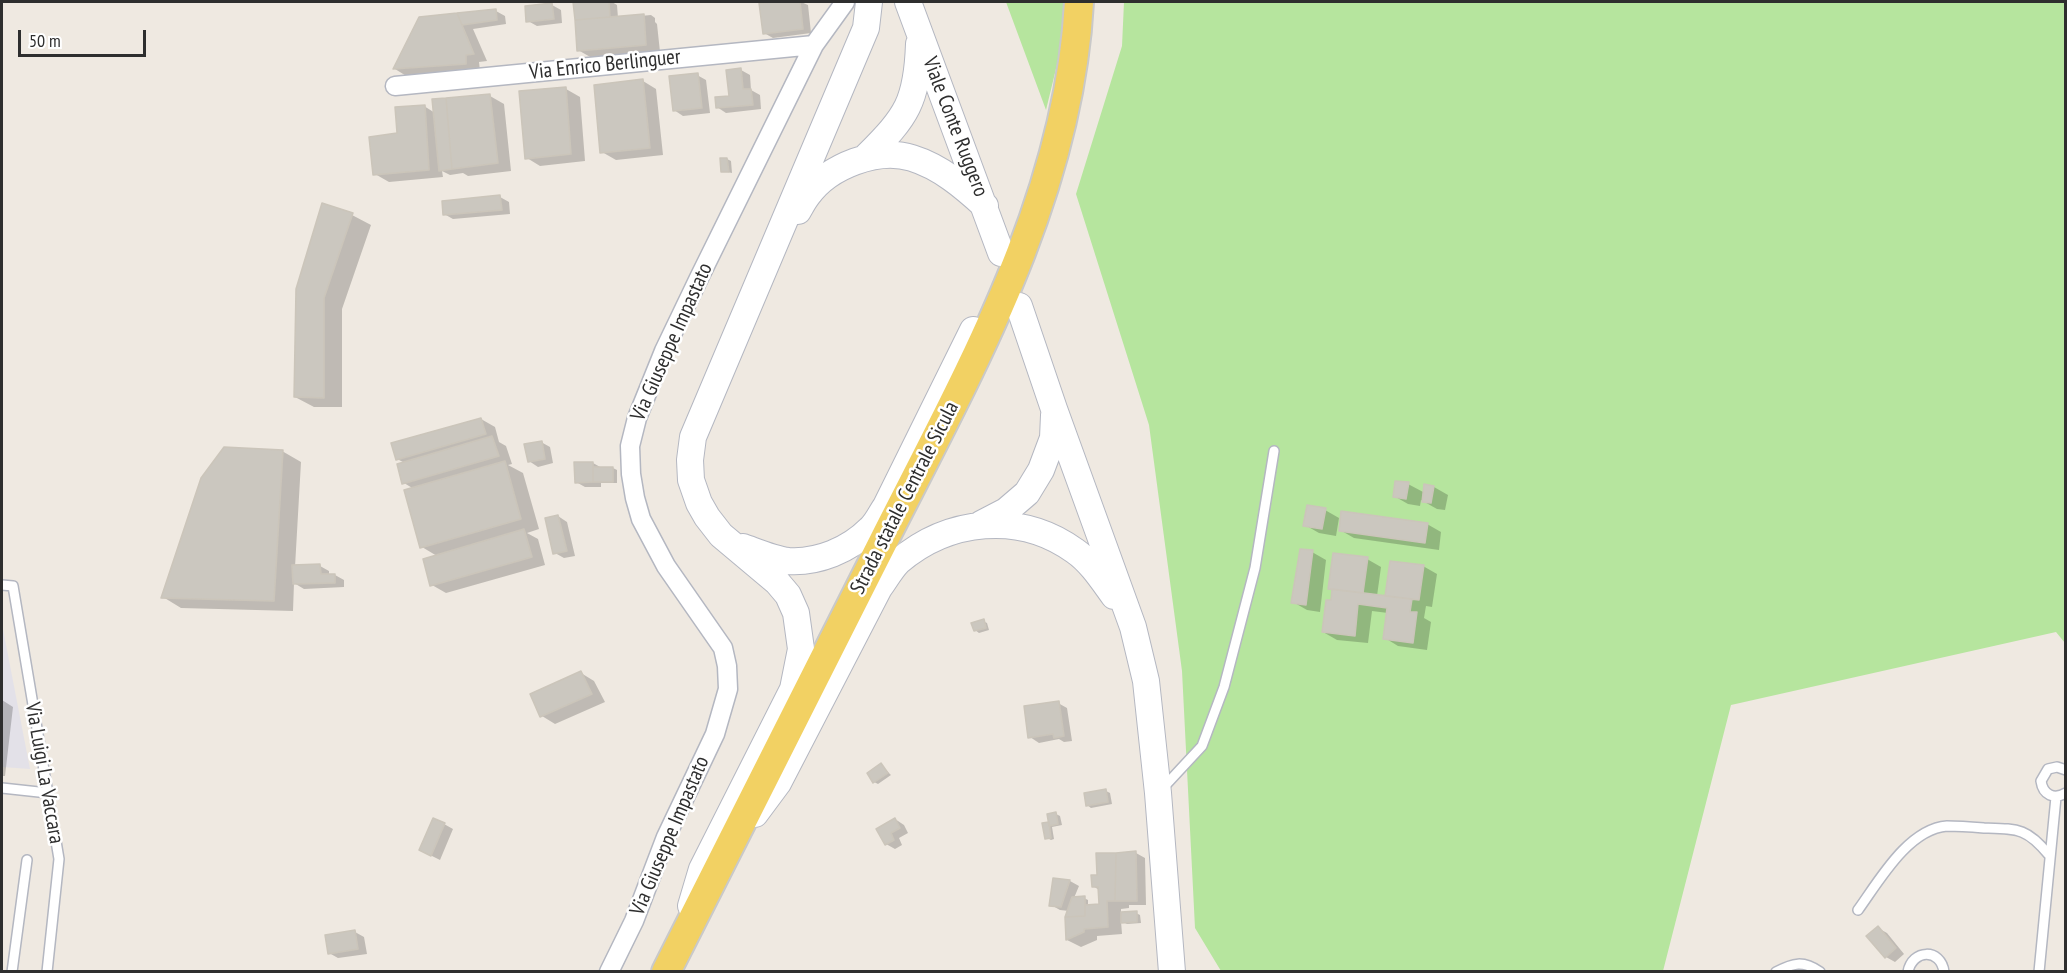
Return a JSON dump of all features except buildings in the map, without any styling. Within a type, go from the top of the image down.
[{"type":"main road","points":[[680,942],[702,869],[793,689],[801,649],[796,613],[788,595],[777,582],[714,526],[699,503],[691,480],[690,460],[693,437],[866,28],[869,2]]},
{"type":"main road","name":"Viale Conte Ruggero","points":[[908,2],[1001,253]]},
{"type":"main road","name":"Strada statale Centrale Sicula","points":[[666,972],[990,328],[1008,287],[1050,171],[1062,124],[1077,39],[1079,2]]},
{"type":"main road","points":[[765,268],[808,195],[819,183],[836,171],[867,156],[892,131],[908,107],[918,72],[920,35]]},
{"type":"main road","points":[[732,543],[788,561],[809,560],[833,553],[854,543],[872,527],[886,506],[981,314],[1062,124]]},
{"type":"main road","points":[[867,156],[911,158],[958,182],[985,207]]},
{"type":"main road","points":[[1019,306],[1133,627],[1146,681],[1158,793],[1172,972]]},
{"type":"main road","points":[[727,850],[778,783],[879,588],[896,564],[925,542],[981,524],[1006,511],[1027,493],[1041,470],[1053,438],[1054,409]]},
{"type":"main road","points":[[981,524],[1004,525],[1034,531],[1055,539],[1077,552],[1101,578],[1133,627]]},
{"type":"street","name":"Via Giuseppe Impastato","points":[[609,972],[634,921],[666,837],[715,734],[728,689],[723,648],[666,566],[641,519],[631,474],[630,446],[634,428],[664,351],[814,45],[845,2]]},
{"type":"street","name":"Via Enrico Berlinguer","points":[[394,86],[814,45]]},
{"type":"lane","points":[[1158,793],[1202,746],[1224,687],[1255,568],[1274,451]]},
{"type":"lane","name":"Via Luigi La Vaccara","points":[[2,585],[13,586],[59,859],[47,972]]},
{"type":"lane","points":[[2066,770],[2052,767],[2042,776],[2042,786],[2051,796],[2066,793]]},
{"type":"lane","points":[[2,788],[48,793]]},
{"type":"lane","points":[[2039,972],[2055,797]]},
{"type":"lane","points":[[1858,910],[1904,849],[1919,836],[1945,826],[2012,828],[2037,840],[2049,855]]},
{"type":"lane","points":[[12,972],[27,860]]},
{"type":"lane","points":[[1908,972],[1911,962],[1926,953],[1938,957],[1942,962],[1944,972]]},
{"type":"lane","points":[[1776,972],[1791,964],[1803,962],[1820,972]]},
{"type":"shaded area","points":[[2,624],[30,769],[2,767]]},
{"type":"green space","points":[[1006,2],[1070,2],[1070,11],[1046,110]]},
{"type":"green space","points":[[1124,2],[2065,2],[2065,643],[2056,632],[1731,705],[1663,971],[1221,971],[1195,928],[1182,671],[1149,425],[1076,194],[1122,46]]}]
